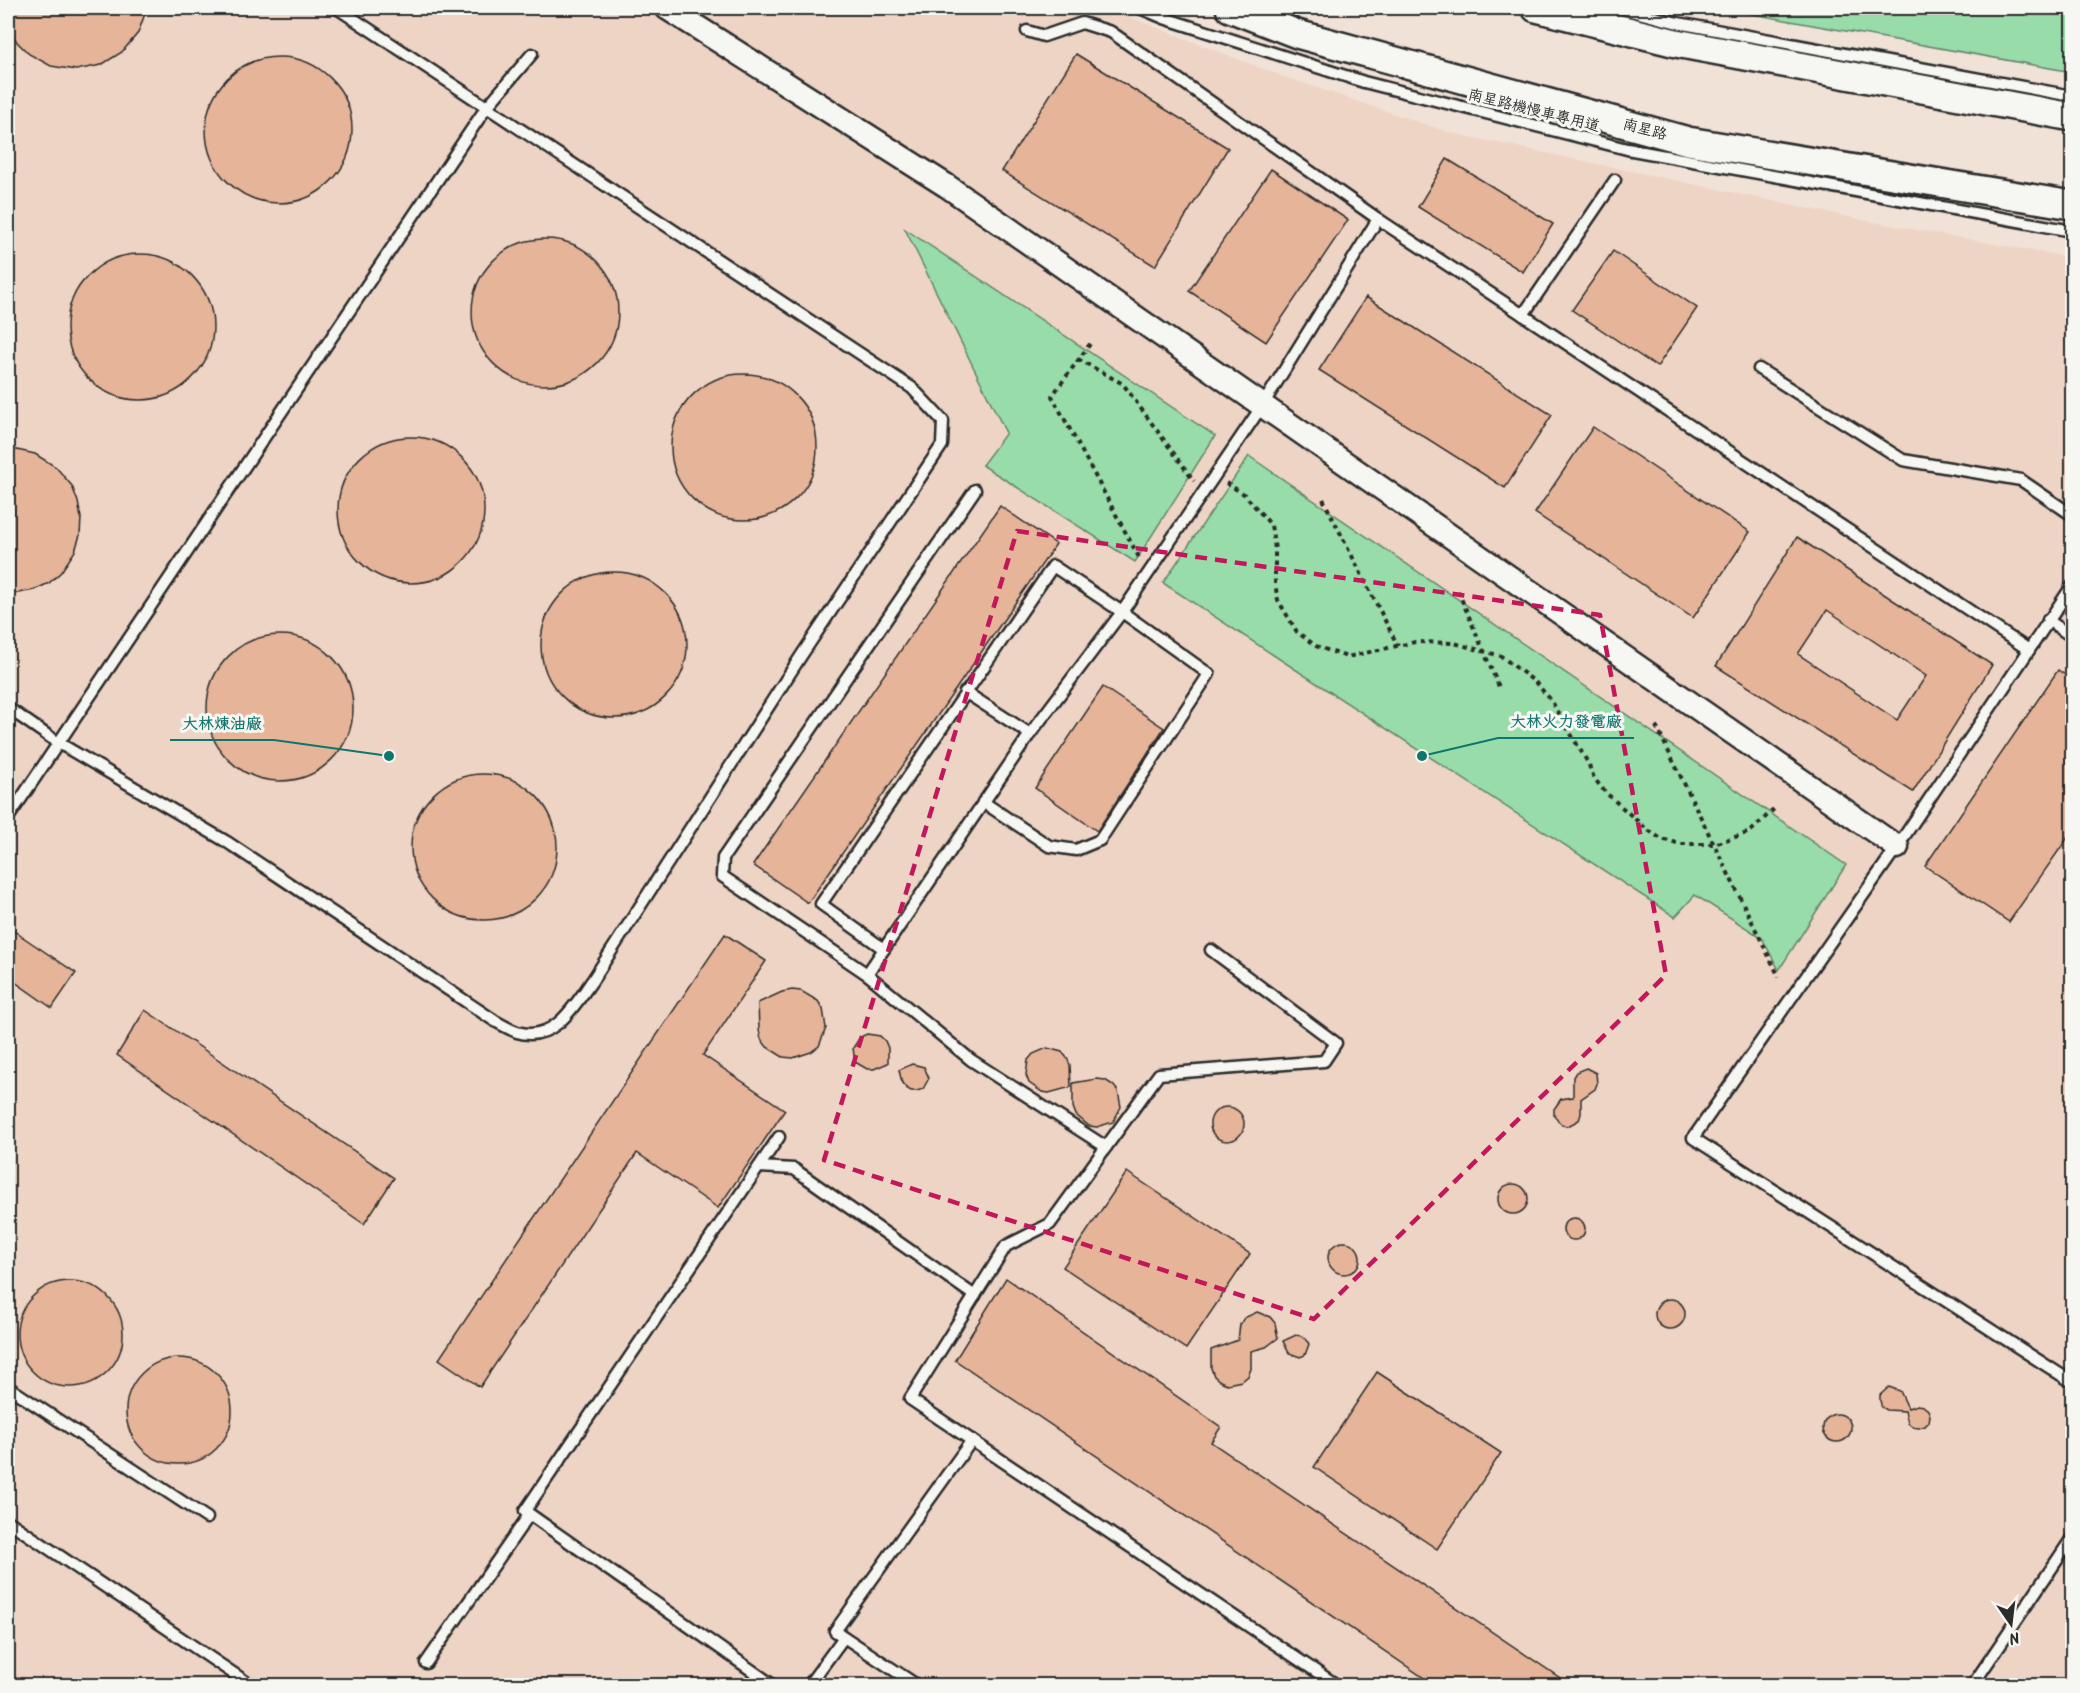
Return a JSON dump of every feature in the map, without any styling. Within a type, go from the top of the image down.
[{"type":"street","points":[[667,8],[947,186],[1897,847]]},
{"type":"street","name":"南星路","points":[[1230,8],[1297,34],[1688,141],[2073,205]]},
{"type":"street","points":[[1536,8],[1676,43],[2073,117]]},
{"type":"lane","points":[[8,708],[57,742],[227,842],[495,1021],[517,1032],[532,1034],[552,1029],[569,1012],[592,981],[801,656],[942,445],[942,421],[912,388],[337,8]]},
{"type":"lane","name":"南星路機慢車專用道","points":[[1140,8],[1164,18],[1364,82],[1627,149],[2073,231]]},
{"type":"lane","points":[[1619,8],[1678,23],[2073,96]]},
{"type":"lane","points":[[1027,31],[1044,36],[1082,23],[1111,32],[1378,219],[2029,650]]},
{"type":"lane","points":[[8,818],[486,108],[532,54]]},
{"type":"lane","points":[[1523,315],[1615,180]]},
{"type":"lane","points":[[867,974],[1030,734],[1122,612],[1262,406],[1378,219]]},
{"type":"lane","points":[[1759,369],[1903,460],[2021,480],[2073,515]]},
{"type":"lane","points":[[975,490],[723,858],[722,876],[867,974],[971,1060],[1106,1147]]},
{"type":"lane","points":[[884,949],[820,904],[1053,566],[1209,674],[1101,840],[1076,850],[1049,846],[984,802]]},
{"type":"lane","points":[[2073,586],[1897,847],[1693,1138],[2073,1382]]},
{"type":"lane","points":[[2048,620],[2073,637]]},
{"type":"lane","points":[[965,692],[1030,734]]},
{"type":"lane","points":[[1211,950],[1336,1043],[1324,1060],[1159,1074],[1050,1224],[1006,1246],[910,1399],[1338,1686]]},
{"type":"lane","points":[[774,1686],[525,1511],[779,1137]]},
{"type":"lane","points":[[759,1167],[794,1169],[975,1296]]},
{"type":"lane","points":[[8,1387],[207,1518]]},
{"type":"lane","points":[[918,1686],[835,1631],[972,1440]]},
{"type":"lane","points":[[426,1663],[530,1515]]},
{"type":"lane","points":[[8,1521],[252,1686]]},
{"type":"lane","points":[[1972,1686],[2073,1539]]},
{"type":"lane","points":[[808,1686],[844,1637]]},
{"type":"path","points":[[1090,344],[1052,396],[1143,565]]},
{"type":"path","points":[[1078,358],[1123,384],[1196,484]]},
{"type":"path","points":[[1225,482],[1244,494],[1271,525],[1278,600],[1284,614],[1297,632],[1316,646],[1347,657],[1415,642],[1454,643],[1501,656],[1535,682],[1551,700],[1588,763],[1594,778],[1605,792],[1661,839],[1682,844],[1714,844],[1750,832],[1775,808]]},
{"type":"path","points":[[1323,499],[1398,646]]},
{"type":"path","points":[[1458,591],[1498,687]]},
{"type":"path","points":[[1656,726],[1779,977]]},
{"type":"highlighted area","points":[[1017,531],[1600,615],[1666,975],[1314,1319],[824,1160]]},
{"type":"shaded area","points":[[8,8],[1106,8],[1279,75],[1451,133],[1868,221],[2072,258],[2072,1685],[8,1686]]},
{"type":"green space","points":[[1719,8],[2050,8],[2072,11],[2072,72]]},
{"type":"green space","points":[[905,229],[1215,436],[1135,562],[982,465],[1006,433]]},
{"type":"green space","points":[[1249,456],[1846,865],[1779,970],[1762,938],[1695,895],[1675,917],[1163,583]]},
{"type":"building","points":[[8,8],[147,8],[138,33],[122,52],[101,65],[76,70],[51,66],[29,54],[17,42],[8,27]]},
{"type":"building","points":[[1076,54],[1228,148],[1155,266],[1002,171]]},
{"type":"building","points":[[279,57],[307,62],[331,78],[347,102],[352,130],[347,158],[331,182],[307,198],[279,203],[251,198],[227,182],[211,158],[206,130],[211,102],[227,78],[251,62]]},
{"type":"building","points":[[1447,159],[1553,224],[1523,272],[1418,207]]},
{"type":"building","points":[[1271,169],[1348,220],[1266,342],[1189,291]]},
{"type":"building","points":[[545,239],[573,244],[597,260],[613,284],[618,312],[613,340],[597,364],[573,380],[545,385],[517,380],[493,364],[477,340],[472,312],[477,284],[493,260],[517,244]]},
{"type":"building","points":[[1613,251],[1697,308],[1657,367],[1572,310]]},
{"type":"building","points":[[140,254],[168,259],[192,275],[208,299],[213,327],[208,355],[192,379],[168,395],[140,400],[112,395],[88,379],[72,355],[67,327],[72,299],[88,275],[112,259]]},
{"type":"building","points":[[1366,297],[1552,415],[1505,488],[1319,370]]},
{"type":"building","points":[[744,374],[772,379],[796,395],[812,419],[817,447],[812,475],[796,499],[772,515],[744,520],[716,515],[692,499],[676,475],[671,447],[676,419],[692,395],[716,379]]},
{"type":"building","points":[[1593,427],[1750,532],[1693,618],[1535,513]]},
{"type":"building","points":[[411,437],[439,442],[463,458],[479,482],[484,510],[479,538],[463,562],[439,578],[411,583],[383,578],[359,562],[343,538],[338,510],[343,482],[359,458],[383,442]]},
{"type":"building","points":[[8,448],[35,454],[56,467],[72,486],[81,518],[80,535],[75,551],[61,572],[49,583],[34,590],[8,595]]},
{"type":"building","points":[[1000,506],[1056,544],[808,903],[753,865]]},
{"type":"building","points":[[1797,537],[1992,665],[1913,792],[1716,666]],"holes":[[[1827,610],[1926,676],[1897,720],[1798,654]]]},
{"type":"building","points":[[614,572],[642,577],[666,593],[682,617],[687,645],[682,673],[666,697],[642,713],[614,718],[586,713],[562,697],[546,673],[541,645],[546,617],[562,593],[586,577]]},
{"type":"building","points":[[280,635],[308,640],[332,656],[348,680],[353,708],[348,736],[332,760],[308,776],[280,781],[252,776],[228,760],[212,736],[207,708],[212,680],[228,656],[252,640]]},
{"type":"building","points":[[2058,670],[2073,680],[2073,830],[2009,922],[1925,866]]},
{"type":"building","points":[[1103,687],[1164,728],[1097,831],[1035,788]]},
{"type":"building","points":[[484,774],[512,779],[536,795],[552,819],[557,847],[552,875],[536,899],[512,915],[484,920],[456,915],[432,899],[416,875],[411,847],[416,819],[432,795],[456,779]]},
{"type":"building","points":[[8,927],[76,973],[52,1008],[8,977]]},
{"type":"building","points":[[725,934],[766,961],[703,1055],[785,1110],[718,1208],[637,1153],[480,1387],[439,1359]]},
{"type":"building","points":[[792,990],[801,991],[818,1001],[823,1009],[826,1028],[819,1046],[811,1052],[793,1058],[783,1057],[767,1047],[761,1039],[758,1003]]},
{"type":"building","points":[[145,1010],[394,1178],[364,1224],[117,1055]]},
{"type":"building","points":[[867,1034],[880,1036],[885,1041],[888,1048],[888,1063],[874,1069],[867,1069],[855,1062],[853,1048],[860,1037]]},
{"type":"building","points":[[1047,1048],[1062,1052],[1067,1058],[1070,1065],[1071,1087],[1049,1093],[1042,1092],[1029,1083],[1026,1075],[1028,1060],[1033,1054]]},
{"type":"building","points":[[912,1064],[924,1067],[929,1078],[923,1089],[917,1091],[906,1088],[902,1083],[899,1070]]},
{"type":"building","points":[[1586,1068],[1596,1073],[1595,1089],[1581,1099],[1579,1120],[1568,1126],[1562,1125],[1554,1116],[1554,1109],[1561,1099],[1573,1097],[1573,1077],[1576,1072]]},
{"type":"building","points":[[1105,1080],[1113,1085],[1118,1091],[1121,1107],[1113,1122],[1097,1127],[1089,1126],[1076,1115],[1073,1107],[1073,1083]]},
{"type":"building","points":[[1227,1107],[1239,1112],[1244,1124],[1239,1136],[1227,1141],[1215,1136],[1210,1124],[1215,1112]]},
{"type":"building","points":[[1127,1172],[1250,1254],[1186,1349],[1063,1267]]},
{"type":"building","points":[[1513,1184],[1524,1188],[1528,1199],[1524,1210],[1513,1214],[1502,1210],[1498,1199],[1502,1188]]},
{"type":"building","points":[[1574,1218],[1582,1221],[1585,1229],[1582,1237],[1574,1240],[1566,1237],[1563,1229],[1566,1221]]},
{"type":"building","points":[[1344,1242],[1356,1246],[1360,1258],[1356,1270],[1344,1274],[1332,1270],[1328,1258],[1332,1246]]},
{"type":"building","points":[[1006,1278],[1221,1427],[1211,1442],[1572,1686],[1436,1686],[955,1360]]},
{"type":"building","points":[[70,1281],[90,1285],[108,1296],[119,1314],[123,1334],[119,1354],[108,1372],[90,1383],[70,1387],[50,1383],[32,1372],[21,1354],[17,1334],[21,1314],[32,1296],[50,1285]]},
{"type":"building","points":[[1670,1299],[1681,1303],[1685,1314],[1681,1325],[1670,1329],[1659,1325],[1655,1314],[1659,1303]]},
{"type":"building","points":[[1257,1312],[1270,1317],[1275,1323],[1278,1338],[1266,1347],[1251,1351],[1251,1369],[1242,1381],[1227,1384],[1220,1381],[1214,1376],[1211,1368],[1211,1350],[1238,1340],[1240,1324],[1244,1318]]},
{"type":"building","points":[[1296,1335],[1306,1339],[1309,1344],[1305,1355],[1300,1357],[1289,1353],[1283,1341]]},
{"type":"building","points":[[179,1358],[199,1362],[217,1373],[228,1391],[232,1411],[228,1431],[217,1449],[199,1460],[179,1464],[159,1460],[141,1449],[130,1431],[126,1411],[130,1391],[141,1373],[159,1362]]},
{"type":"building","points":[[1377,1372],[1501,1453],[1437,1549],[1314,1467]]},
{"type":"building","points":[[1889,1387],[1900,1391],[1908,1408],[1917,1405],[1928,1410],[1929,1422],[1919,1428],[1913,1427],[1908,1423],[1905,1411],[1887,1410],[1882,1407],[1880,1395]]},
{"type":"building","points":[[1837,1414],[1847,1418],[1851,1428],[1847,1438],[1837,1442],[1827,1438],[1823,1428],[1827,1418]]},
{"type":"place","name":"大林煉油廠","points":[[389,756]]},
{"type":"place","name":"大林火力發電廠","points":[[1422,756]]}]
